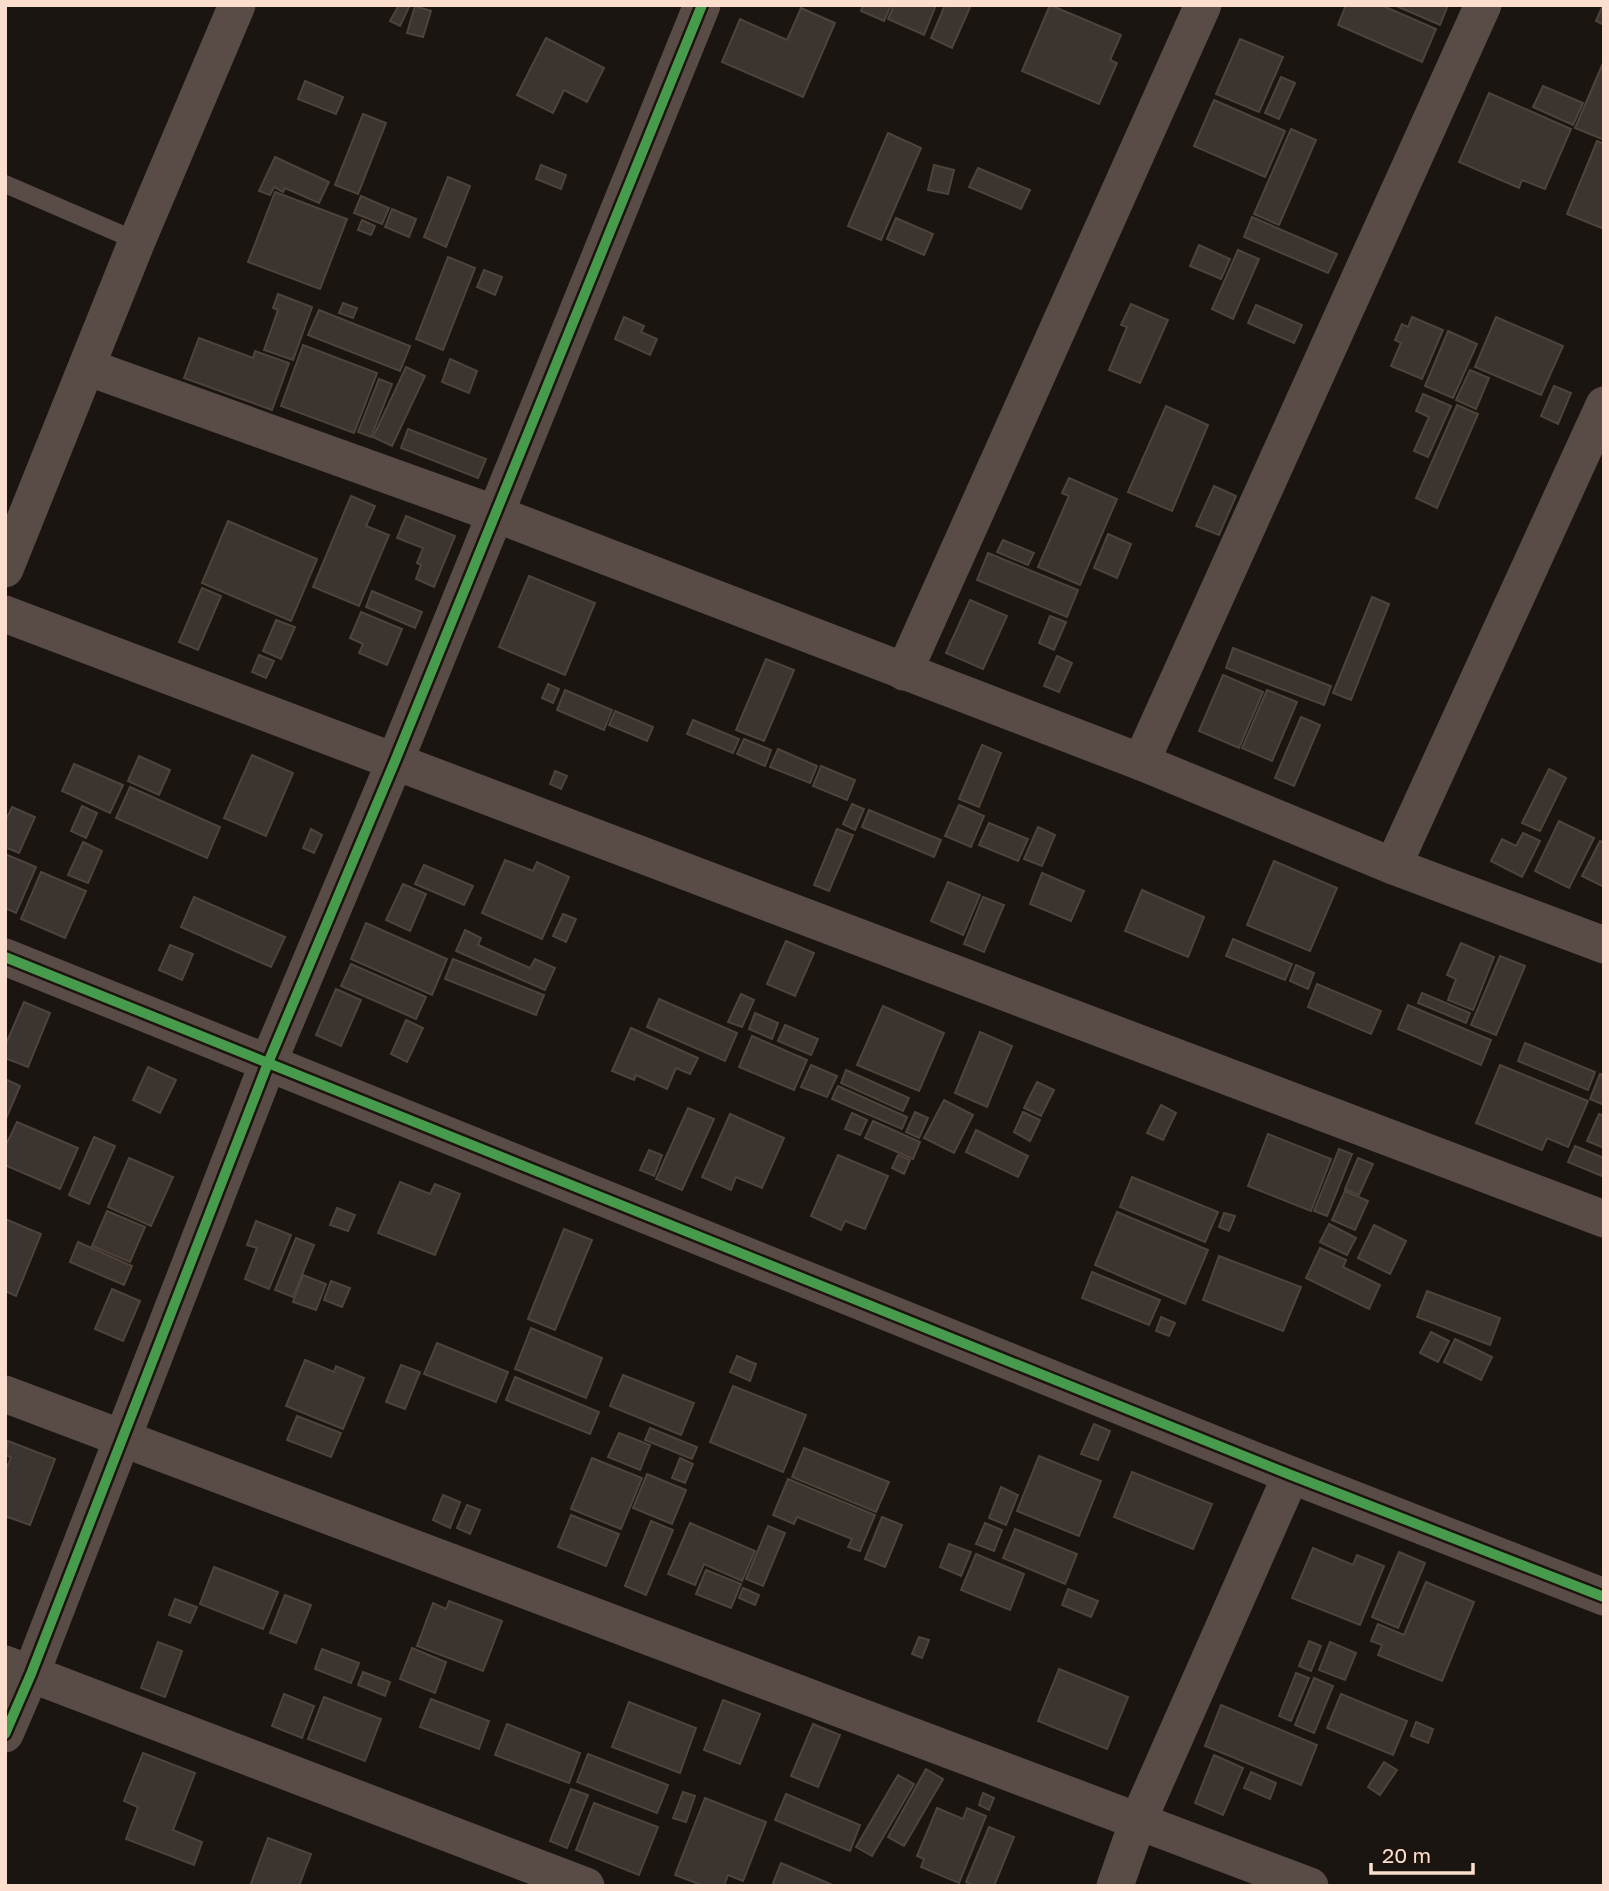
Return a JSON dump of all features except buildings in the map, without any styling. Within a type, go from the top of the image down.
[{"type":"street","points":[[5,569],[237,5]]},
{"type":"street","points":[[5,1734],[18,1669],[122,1438],[268,1063],[395,761],[493,513],[702,5]]},
{"type":"street","points":[[904,672],[1203,5]]},
{"type":"street","points":[[1141,762],[1483,5]]},
{"type":"street","points":[[87,367],[493,513],[1141,762],[1393,866],[1604,945]]},
{"type":"street","points":[[1393,866],[1604,405]]},
{"type":"street","points":[[5,614],[1604,1219]]},
{"type":"street","points":[[5,957],[1291,1475],[1604,1597]]},
{"type":"street","points":[[5,1394],[1310,1886]]},
{"type":"street","points":[[1115,1886],[1138,1821],[1291,1475]]},
{"type":"street","points":[[18,1669],[586,1886]]},
{"type":"lane","points":[[5,184],[138,241]]},
{"type":"cycle path","points":[[5,1734],[31,1674],[268,1063],[395,761],[702,5]]},
{"type":"cycle path","points":[[5,957],[1291,1475],[1604,1597]]}]
